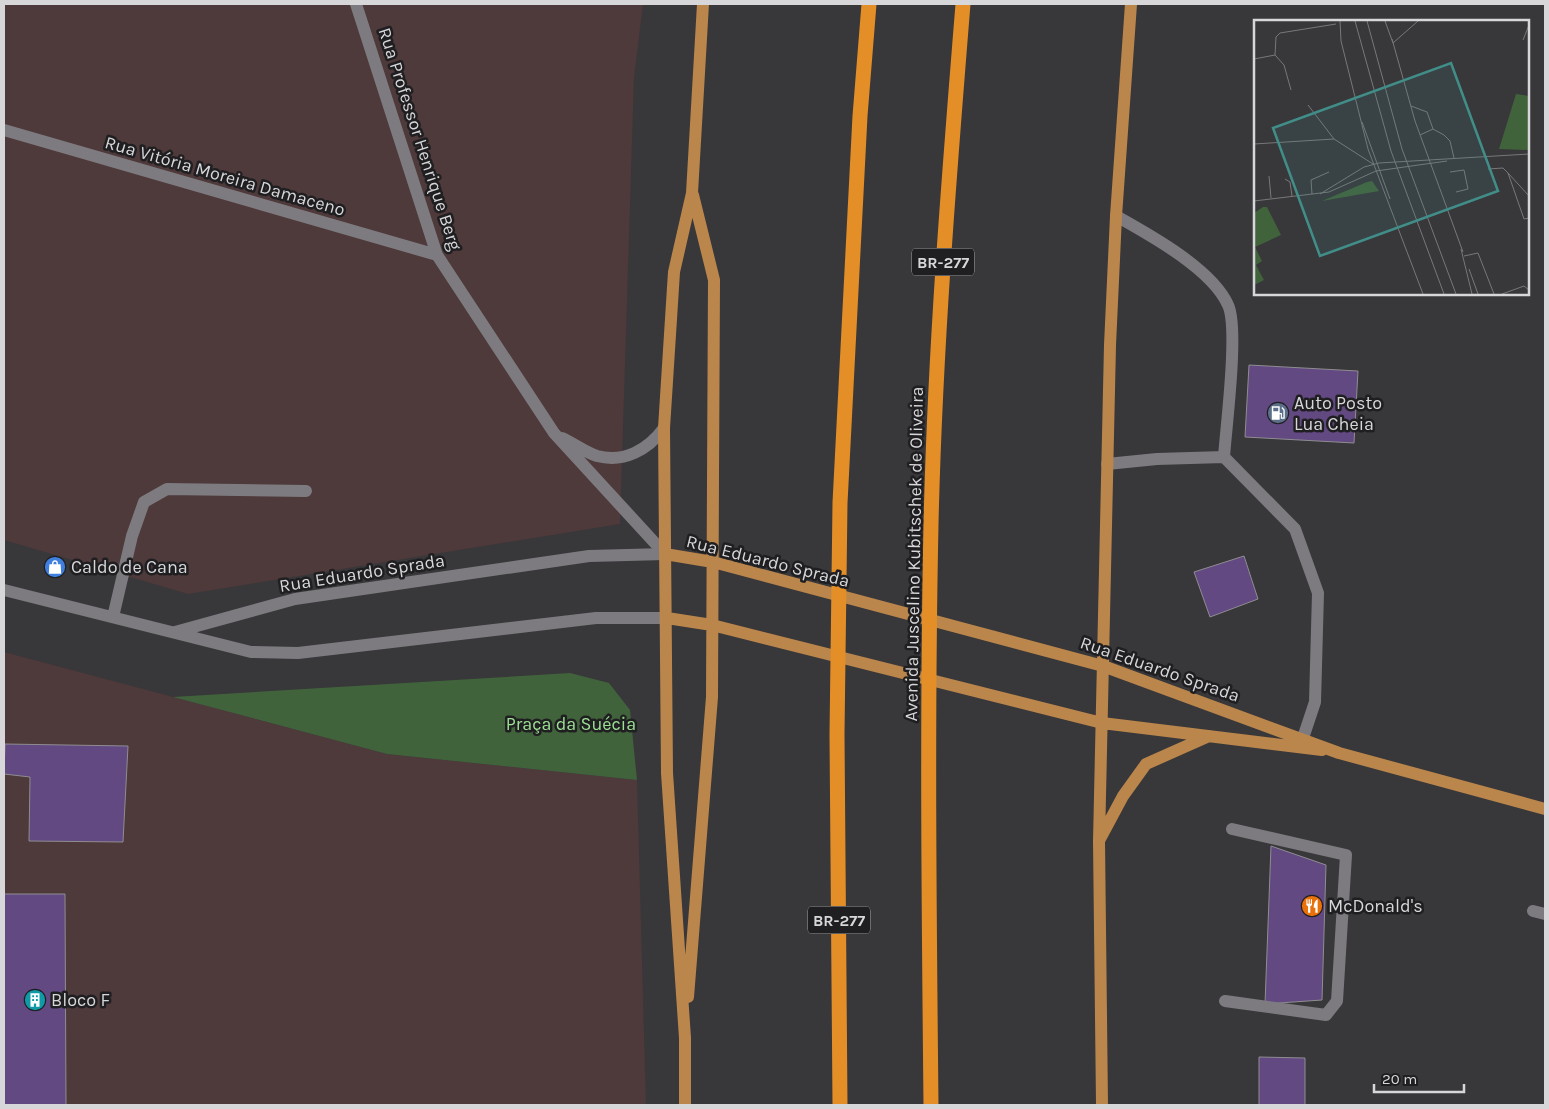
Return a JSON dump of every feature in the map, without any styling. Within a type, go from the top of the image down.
[{"type":"highway","name":"BR-277","points":[[840,1105],[837,734],[840,503],[860,116],[870,4]]},
{"type":"highway","name":"Avenida Juscelino Kubitschek de Oliveira","points":[[931,1105],[928,743],[931,521],[946,220],[962,4]]},
{"type":"main road","points":[[685,1105],[685,1038],[667,773],[664,428],[674,272],[692,193],[703,4]]},
{"type":"main road","points":[[1102,1105],[1099,841],[1108,464],[1116,216],[1131,4]]},
{"type":"main road","points":[[685,1038],[712,697],[714,280],[692,193]]},
{"type":"main road","name":"Rua Eduardo Sprada","points":[[665,554],[713,562],[1104,666],[1339,752],[1545,809]]},
{"type":"main road","name":"Rua Eduardo Sprada","points":[[667,618],[712,625],[1102,723],[1339,752]]},
{"type":"main road","points":[[1099,841],[1123,796],[1146,764],[1209,736]]},
{"type":"street","name":"Rua Professor Henrique Berg","points":[[356,4],[437,255],[554,434],[665,554]]},
{"type":"street","name":"Rua Vitória Moreira Damaceno","points":[[4,130],[437,255]]},
{"type":"street","points":[[1116,216],[1166,245],[1216,287],[1229,306],[1233,331],[1224,457]]},
{"type":"street","name":"Rua Professor Henrique Berg","points":[[554,434],[596,456],[622,458],[640,451],[656,439],[664,428]]},
{"type":"street","points":[[1108,464],[1157,459],[1224,457],[1295,529],[1318,593],[1315,702],[1303,738]]},
{"type":"street","points":[[113,617],[132,536],[144,502],[167,489],[306,491]]},
{"type":"street","name":"Rua Eduardo Sprada","points":[[173,633],[296,599],[589,556],[665,554]]},
{"type":"street","name":"Rua Eduardo Sprada","points":[[4,590],[251,652],[298,653],[596,618],[667,618]]},
{"type":"street","points":[[1225,1001],[1326,1015],[1337,1001],[1346,855],[1232,829]]},
{"type":"shaded area","points":[[4,4],[643,4],[634,78],[620,524],[188,594],[4,540]]},
{"type":"shaded area","points":[[4,652],[387,754],[637,780],[646,1105],[4,1105]]},
{"type":"green space","name":"Praça da Suécia","points":[[570,673],[609,683],[630,710],[637,780],[387,754],[173,697]]},
{"type":"building","points":[[1249,365],[1358,371],[1354,443],[1245,437]]},
{"type":"building","points":[[1244,556],[1258,599],[1210,617],[1194,572]]},
{"type":"building","points":[[5,744],[128,746],[123,842],[29,841],[30,777],[4,774]]},
{"type":"building","points":[[1271,846],[1326,865],[1322,1000],[1265,1004]]},
{"type":"building","name":"Bloco F","points":[[4,894],[65,894],[66,1105],[4,1105]]},
{"type":"building","points":[[1259,1057],[1305,1058],[1305,1105],[1259,1105]]},
{"type":"place","name":"Auto Posto Lua Cheia","points":[[1278,413]]},
{"type":"place","name":"Caldo de Cana","points":[[55,567]]},
{"type":"place","name":"McDonald's","points":[[1312,906]]},
{"type":"place","name":"Bloco F","points":[[35,1000]]}]
